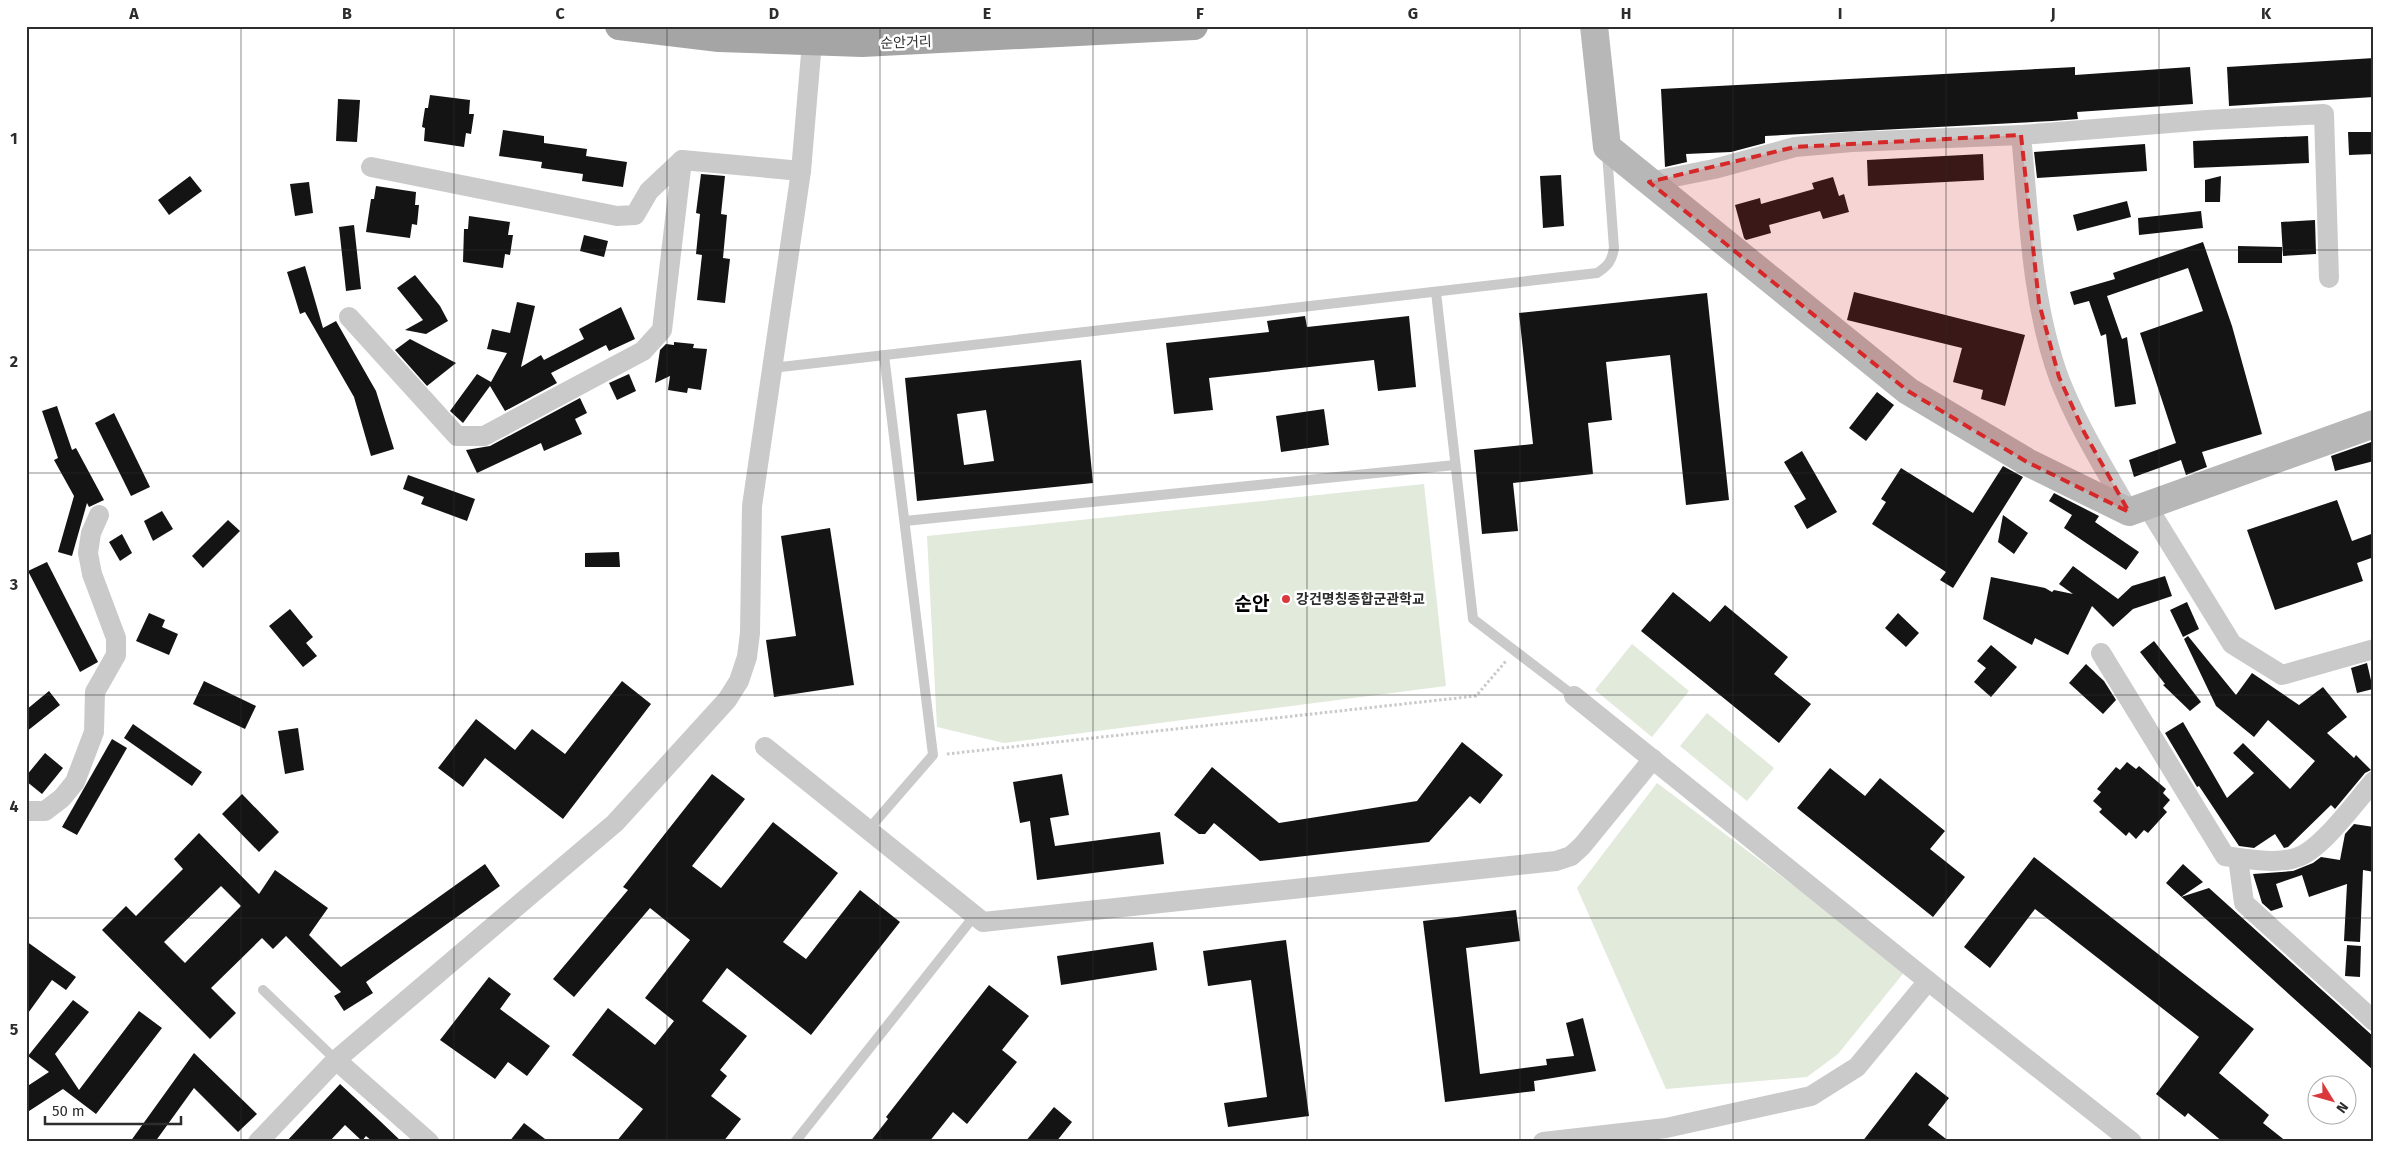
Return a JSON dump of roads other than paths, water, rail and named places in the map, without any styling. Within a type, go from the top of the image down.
[{"type":"main road","name":"순안거리","points":[[619,26],[719,38],[812,42],[927,41],[1194,26]]},
{"type":"street","points":[[1594,26],[1607,147],[1908,391],[2027,462],[2138,509],[2374,424]]},
{"type":"street","points":[[258,1142],[336,1060],[615,823],[727,700],[739,681],[747,657],[750,633],[752,506],[801,171],[812,42]]},
{"type":"street","points":[[1649,182],[1714,168],[1794,147],[1852,142],[2021,135],[2324,114],[2329,278]]},
{"type":"street","points":[[2021,135],[2039,303],[2059,377],[2084,432],[2232,644],[2282,675],[2374,649]]},
{"type":"street","points":[[371,167],[617,216],[635,215],[649,191],[682,160],[801,171]]},
{"type":"street","points":[[349,317],[457,436],[484,436],[643,351],[662,330],[682,160]]},
{"type":"street","points":[[26,810],[45,811],[62,798],[75,782],[94,732],[95,692],[116,656],[116,638],[92,574],[88,553],[91,533],[100,515]]},
{"type":"street","points":[[2102,653],[2225,856],[2258,861],[2298,857],[2320,842],[2374,781]]},
{"type":"street","points":[[1574,696],[1928,981],[2132,1142]]},
{"type":"street","points":[[765,747],[984,922],[1556,861],[1571,856],[1582,846],[1653,760]]},
{"type":"street","points":[[2238,858],[2244,903],[2374,1020]]},
{"type":"street","points":[[1543,1142],[1666,1128],[1811,1096],[1857,1067],[1928,981]]},
{"type":"street","points":[[336,1060],[429,1142]]},
{"type":"lane","points":[[772,368],[1597,273],[1608,267],[1614,248],[1607,147]]},
{"type":"lane","points":[[1436,292],[1473,619],[1574,696]]},
{"type":"lane","points":[[868,830],[933,755],[884,355]]},
{"type":"lane","points":[[905,521],[1455,465]]},
{"type":"lane","points":[[795,1142],[975,915]]},
{"type":"lane","points":[[263,990],[336,1060]]},
{"type":"place","name":"강건명칭종합군관학교","points":[[1286,599]]},
{"type":"district","name":"순안","points":[[1252,603]]}]
